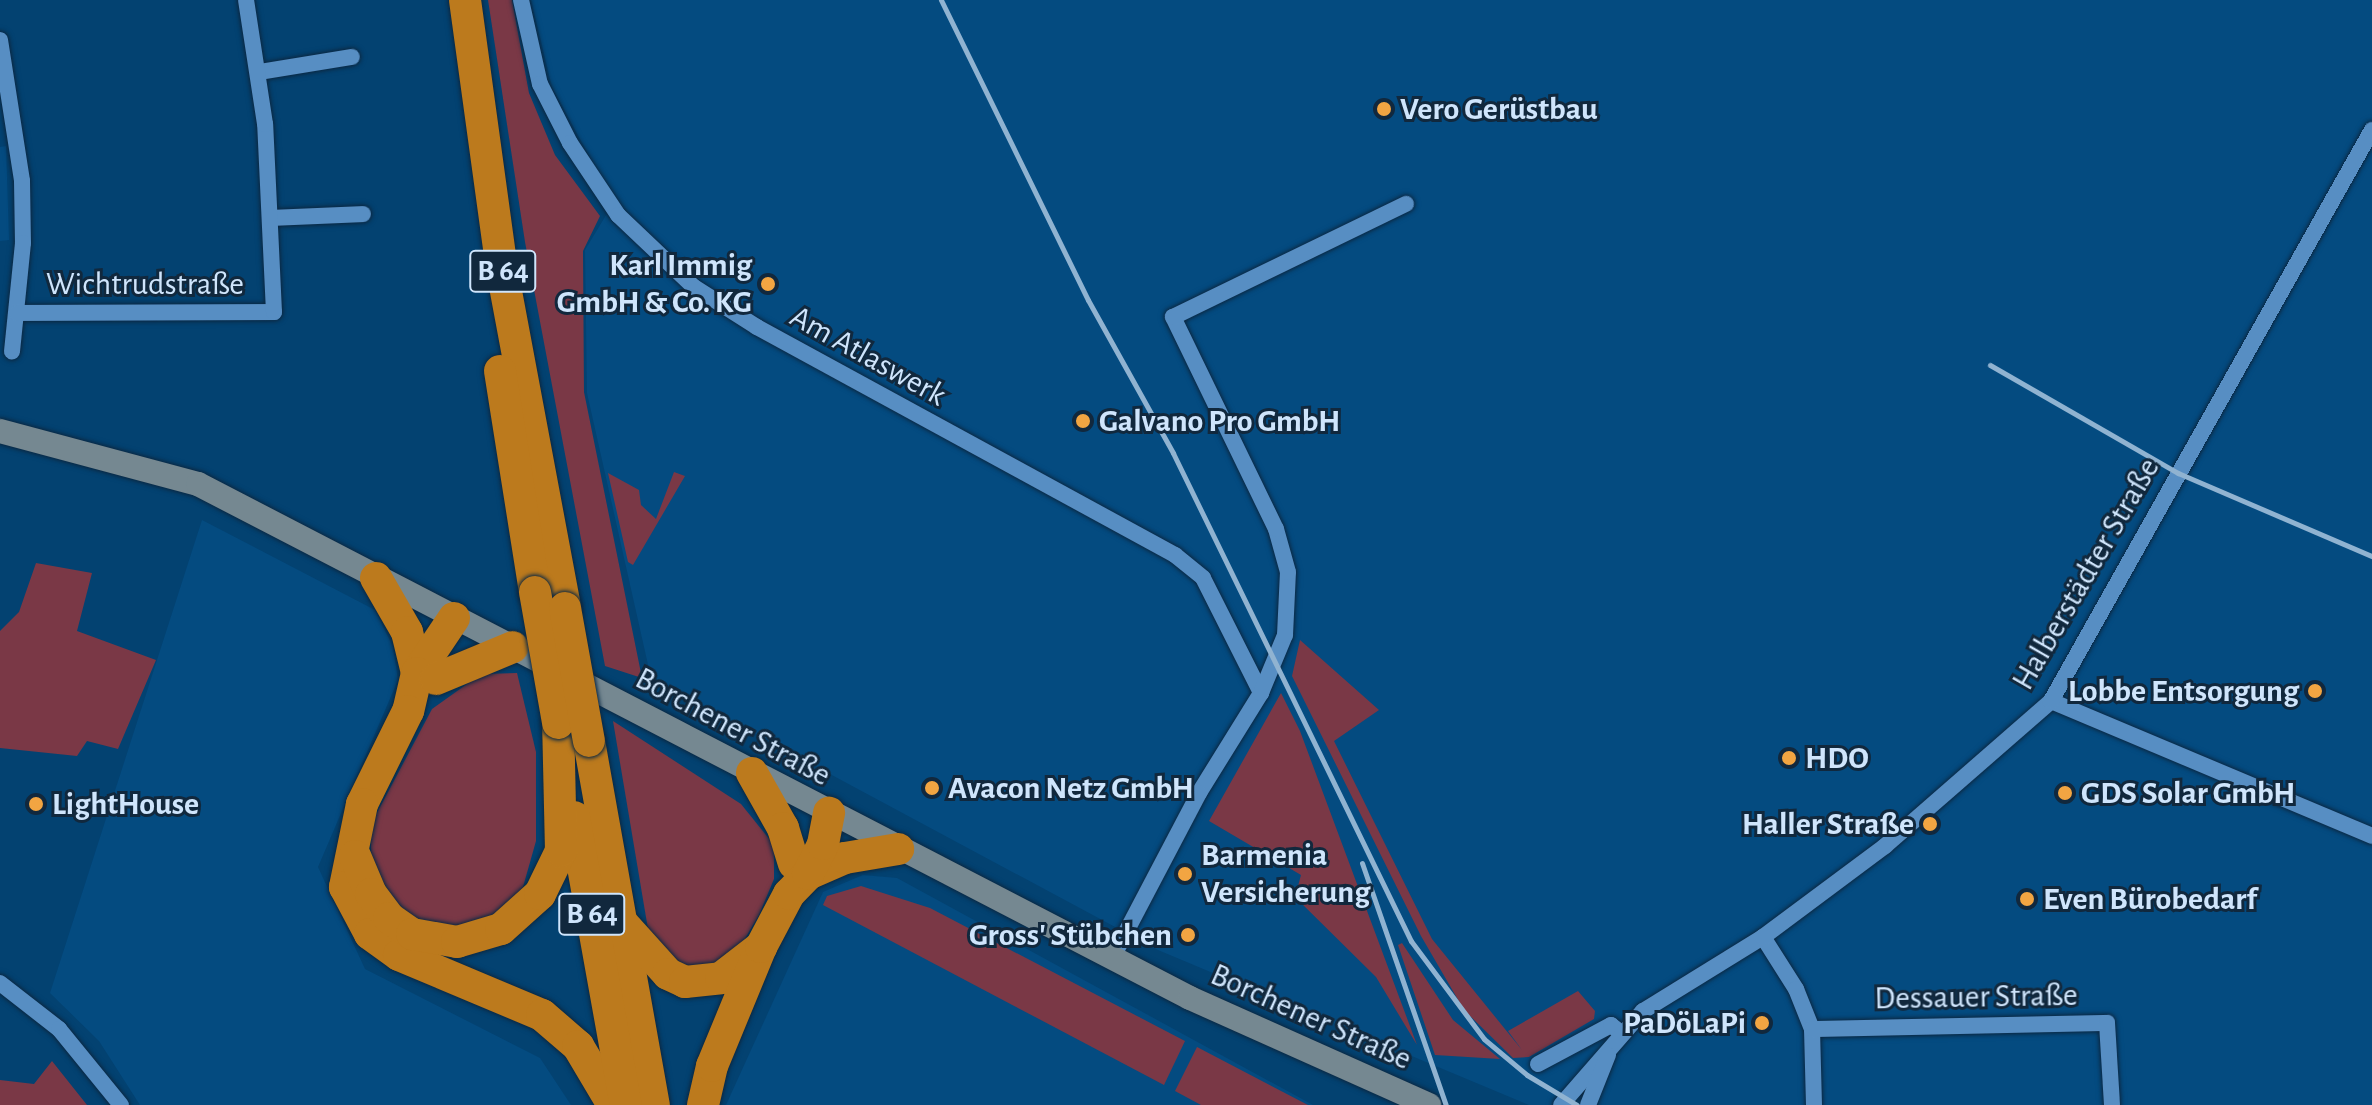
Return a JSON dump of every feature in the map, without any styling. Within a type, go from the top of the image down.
[{"type":"highway","name":"B 64","points":[[445,0],[535,592],[626,1105]]},
{"type":"highway","name":"B 64","points":[[465,0],[502,270],[654,1105]]},
{"type":"highway","points":[[376,578],[407,632],[426,676]]},
{"type":"highway","points":[[454,618],[362,804],[351,843],[345,887],[370,934],[430,972],[542,1015],[578,1046],[613,1105]]},
{"type":"highway","points":[[426,676],[513,647]]},
{"type":"highway","points":[[351,843],[371,894],[389,918],[412,934],[457,942],[501,929],[540,894],[561,851],[558,723]]},
{"type":"highway","points":[[752,773],[783,828],[797,877]]},
{"type":"highway","points":[[703,1105],[712,1066],[761,947],[797,877],[814,825],[829,813]]},
{"type":"highway","points":[[797,877],[845,858],[898,849]]},
{"type":"highway","points":[[621,921],[668,974],[685,982],[721,978],[761,947]]},
{"type":"main road","name":"Borchener Straße","points":[[0,431],[198,484],[1112,959],[1429,1105]]},
{"type":"street","points":[[246,0],[259,72],[272,218],[363,214]]},
{"type":"street","name":"Am Atlaswerk","points":[[521,0],[546,96],[593,179],[647,244],[694,287],[748,322],[1191,565],[1261,693]]},
{"type":"street","points":[[0,40],[22,181],[17,313],[12,351]]},
{"type":"street","points":[[259,72],[352,57]]},
{"type":"street","name":"Halberstädter Straße","points":[[1561,1105],[1616,1037],[1666,995],[1763,937],[1925,814],[2051,701],[2372,130]]},
{"type":"street","points":[[1112,959],[1199,793],[1261,693],[1285,635],[1288,572],[1276,529],[1173,317],[1406,204]]},
{"type":"street","name":"Wichtrudstraße","points":[[17,313],[274,312],[272,218]]},
{"type":"street","points":[[2051,701],[2372,836]]},
{"type":"street","points":[[1763,937],[1796,989],[1812,1029],[1814,1105]]},
{"type":"street","points":[[0,983],[59,1029],[121,1105]]},
{"type":"street","name":"Dessauer Straße","points":[[1812,1029],[2107,1023],[2112,1105]]},
{"type":"street","name":"Halberstädter Straße","points":[[1538,1064],[1611,1025],[1616,1037]]},
{"type":"street","points":[[1590,1103],[1616,1037]]},
{"type":"shaded area","points":[[488,0],[512,0],[529,93],[555,155],[600,216],[583,251],[584,392],[642,678],[605,666],[525,242]]},
{"type":"shaded area","points":[[531,0],[2372,0],[2372,1105],[1529,1105],[1158,950],[651,678],[587,393],[585,250],[614,202],[552,87]]},
{"type":"shaded area","points":[[6,146],[9,240],[0,241],[0,147]]},
{"type":"shaded area","points":[[674,472],[685,476],[633,565],[628,562],[608,473],[639,490],[641,505],[656,519]]},
{"type":"shaded area","points":[[202,520],[375,610],[393,647],[398,680],[318,867],[365,969],[540,1058],[571,1105],[140,1105],[99,1041],[50,993]]},
{"type":"shaded area","points":[[36,563],[92,573],[77,631],[156,660],[118,749],[87,741],[77,756],[0,748],[0,631],[19,612]]},
{"type":"shaded area","points":[[1300,640],[1379,710],[1334,741],[1432,939],[1522,1050],[1508,1031],[1578,991],[1595,1011],[1594,1019],[1529,1057],[1513,1058],[1464,1010],[1421,936],[1292,676]]},
{"type":"shaded area","points":[[517,673],[536,752],[536,841],[523,887],[493,920],[462,932],[428,927],[397,911],[372,869],[370,826],[432,709],[481,674]]},
{"type":"shaded area","points":[[1281,693],[1300,731],[1417,1045],[1376,977],[1295,897],[1301,875],[1209,821]]},
{"type":"shaded area","points":[[613,721],[741,804],[774,845],[774,879],[759,915],[737,952],[713,964],[696,968],[676,962],[649,935]]},
{"type":"shaded area","points":[[863,875],[897,878],[1313,1105],[726,1105],[823,892]]},
{"type":"shaded area","points":[[861,886],[930,908],[1185,1041],[1164,1085],[823,905],[827,896]]},
{"type":"shaded area","points":[[1402,943],[1453,1020],[1500,1059],[1435,1055],[1398,945]]},
{"type":"shaded area","points":[[1197,1047],[1308,1105],[1201,1105],[1175,1091]]},
{"type":"shaded area","points":[[52,1061],[87,1105],[0,1105],[0,1080],[34,1084]]},
{"type":"railway","points":[[941,0],[1088,300],[1173,453],[1411,941],[1484,1039],[1527,1075],[1577,1105]]},
{"type":"railway","points":[[1990,365],[2178,473],[2372,556]]},
{"type":"railway","points":[[1362,863],[1446,1105]]},
{"type":"place","name":"Vero Gerüstbau","points":[[1384,109]]},
{"type":"place","name":"Karl Immig GmbH & Co. KG","points":[[768,284]]},
{"type":"place","name":"Galvano Pro GmbH","points":[[1083,421]]},
{"type":"place","name":"Lobbe Entsorgung","points":[[2315,691]]},
{"type":"place","name":"HDO","points":[[1789,758]]},
{"type":"place","name":"Avacon Netz GmbH","points":[[932,788]]},
{"type":"place","name":"GDS Solar GmbH","points":[[2065,793]]},
{"type":"place","name":"LightHouse","points":[[36,804]]},
{"type":"place","name":"Haller Straße","points":[[1930,824]]},
{"type":"place","name":"Barmenia Versicherung","points":[[1185,874]]},
{"type":"place","name":"Even Bürobedarf","points":[[2027,899]]},
{"type":"place","name":"Gross' Stübchen","points":[[1188,935]]},
{"type":"place","name":"PaDöLaPi","points":[[1762,1023]]}]
